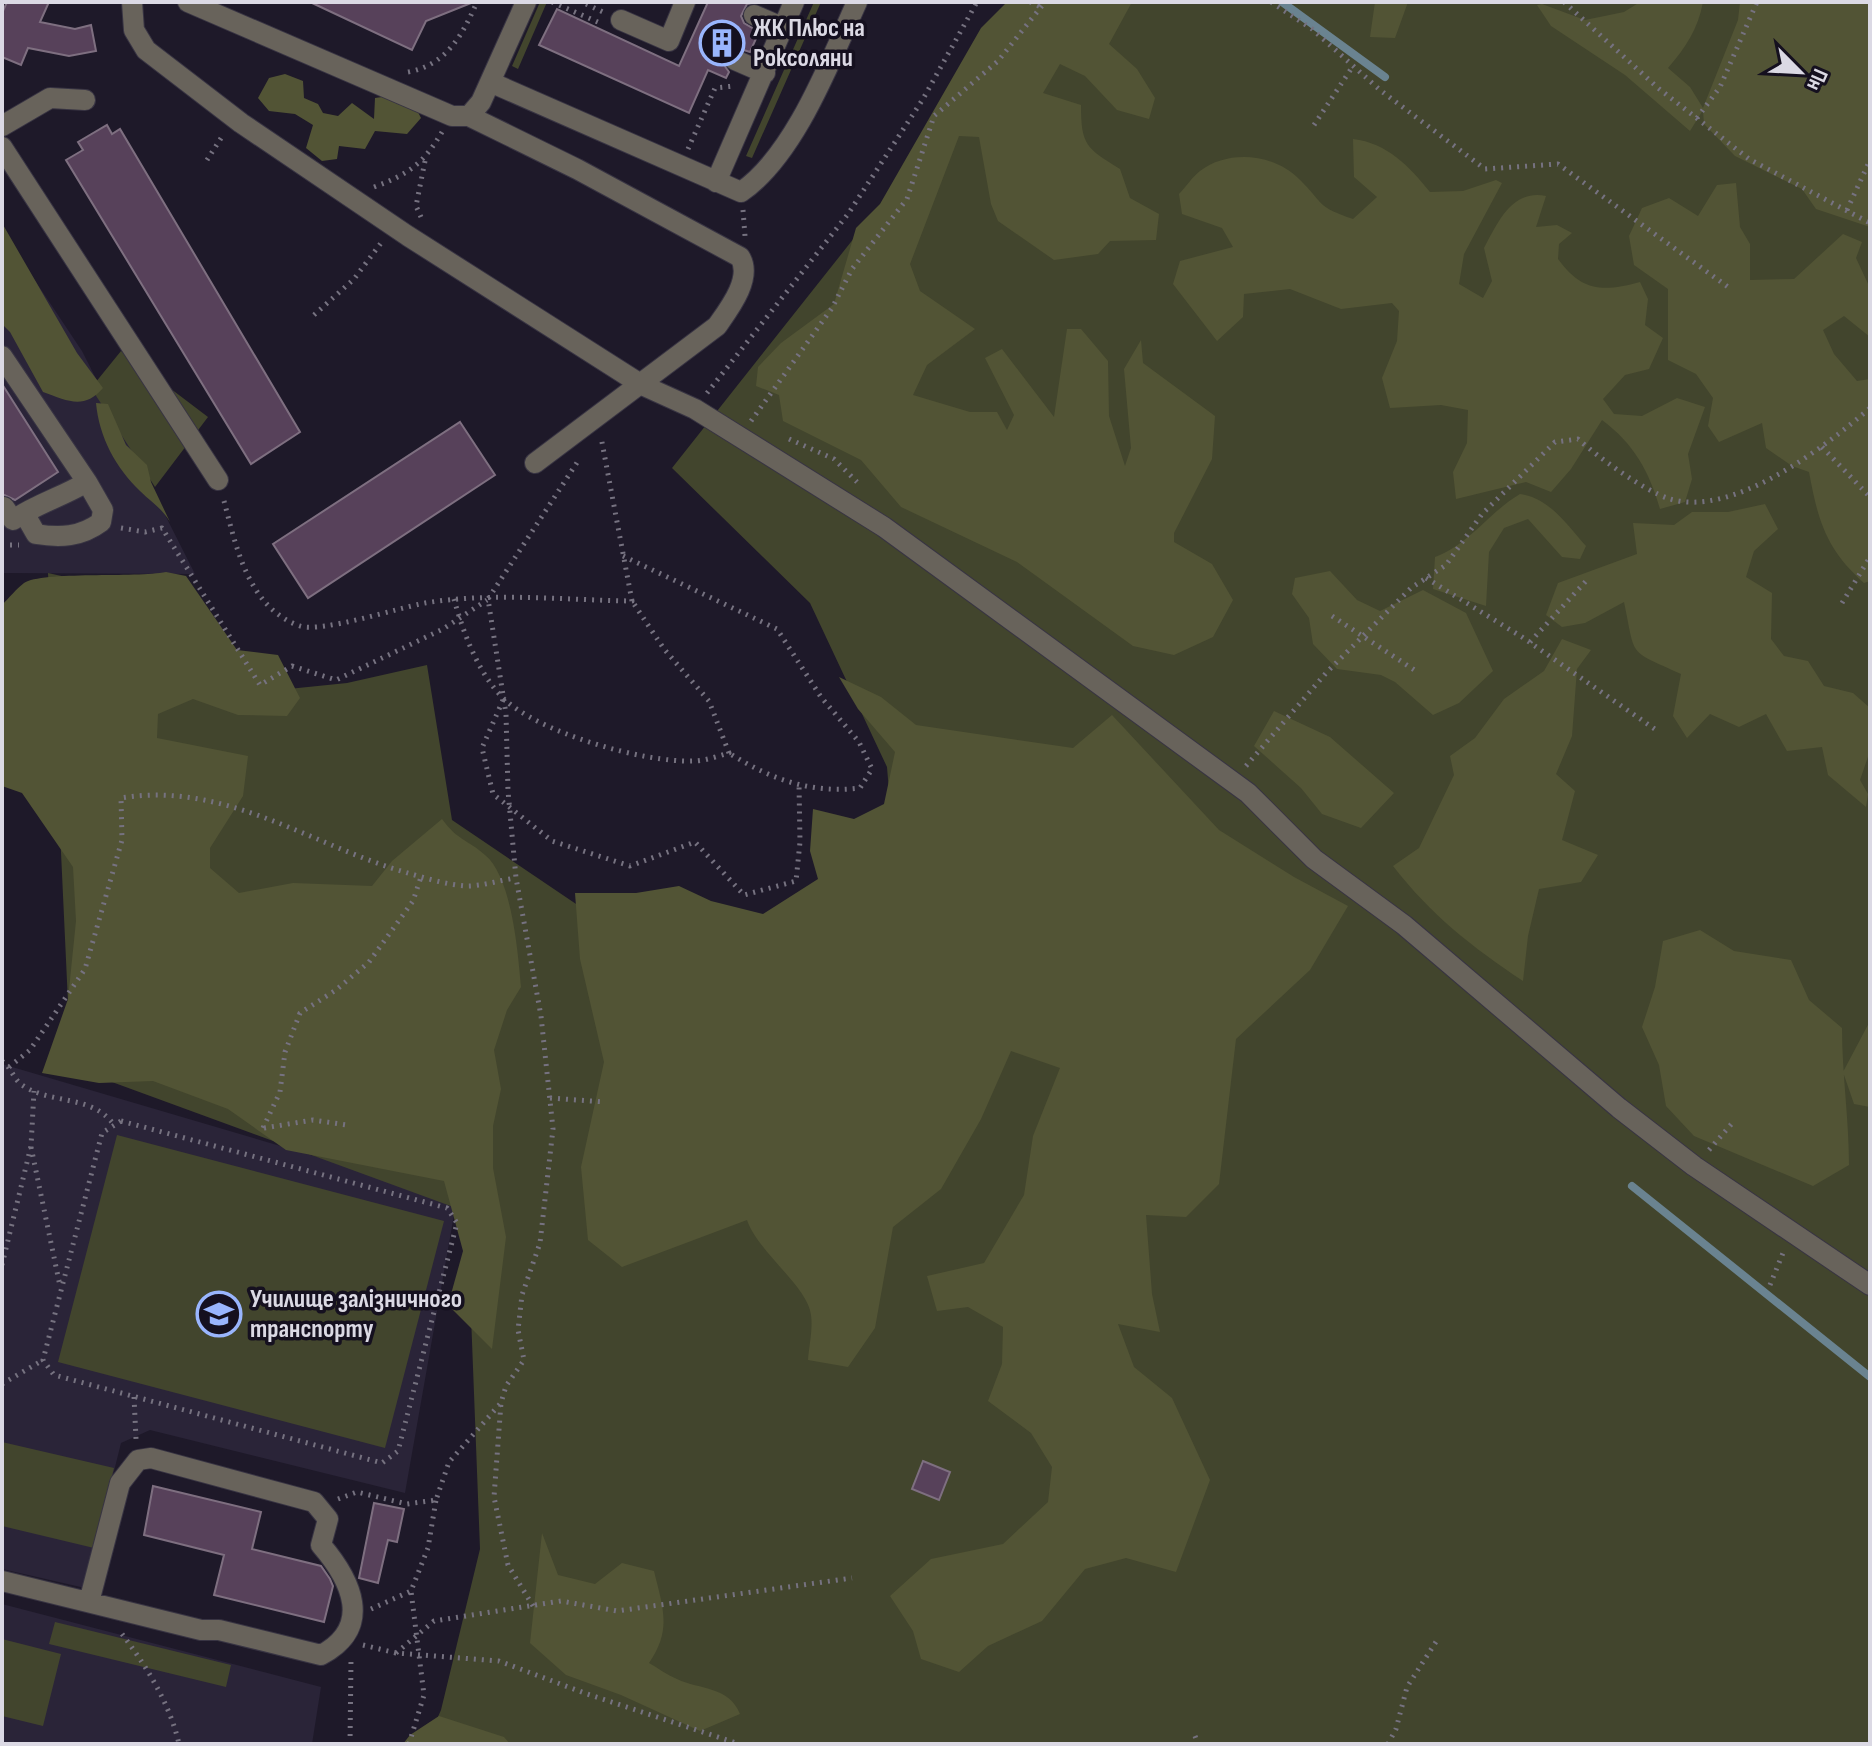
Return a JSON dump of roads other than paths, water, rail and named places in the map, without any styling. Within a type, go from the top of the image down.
[{"type":"lane","points":[[132,2],[134,30],[146,50],[241,123],[394,226],[640,384],[695,409],[884,527],[1233,783],[1314,859],[1404,925],[1619,1108],[1694,1166],[1870,1285]]},
{"type":"lane","points":[[188,2],[460,116],[577,169],[740,257],[744,262],[742,281],[732,306],[717,326],[640,384],[604,427],[535,463]]},
{"type":"lane","points":[[460,116],[490,82],[526,2]]},
{"type":"lane","points":[[621,20],[669,41],[685,2]]},
{"type":"lane","points":[[716,182],[751,67],[784,28],[794,2]]},
{"type":"lane","points":[[490,82],[741,192],[758,181],[807,110],[857,2]]},
{"type":"lane","points":[[754,15],[784,28]]},
{"type":"lane","points":[[2,126],[50,98],[85,100]]},
{"type":"lane","points":[[2,147],[218,480]]},
{"type":"lane","points":[[2,356],[103,510],[101,522],[89,532],[52,536],[36,534],[28,520]]},
{"type":"lane","points":[[4,507],[13,520],[34,506],[60,499],[87,482]]},
{"type":"lane","points":[[2,1581],[94,1604],[321,1655],[351,1636],[353,1610],[351,1588],[321,1545],[328,1519],[314,1502],[151,1458],[138,1460],[120,1483],[94,1604]]},
{"type":"waterway","points":[[1282,2],[1385,77]]},
{"type":"waterway","points":[[1632,1186],[1870,1377]]},
{"type":"place","name":"ЖК Плюс на Роксоляни","points":[[722,43]]},
{"type":"place","name":"Училище залізничного транспорту","points":[[219,1314]]}]
